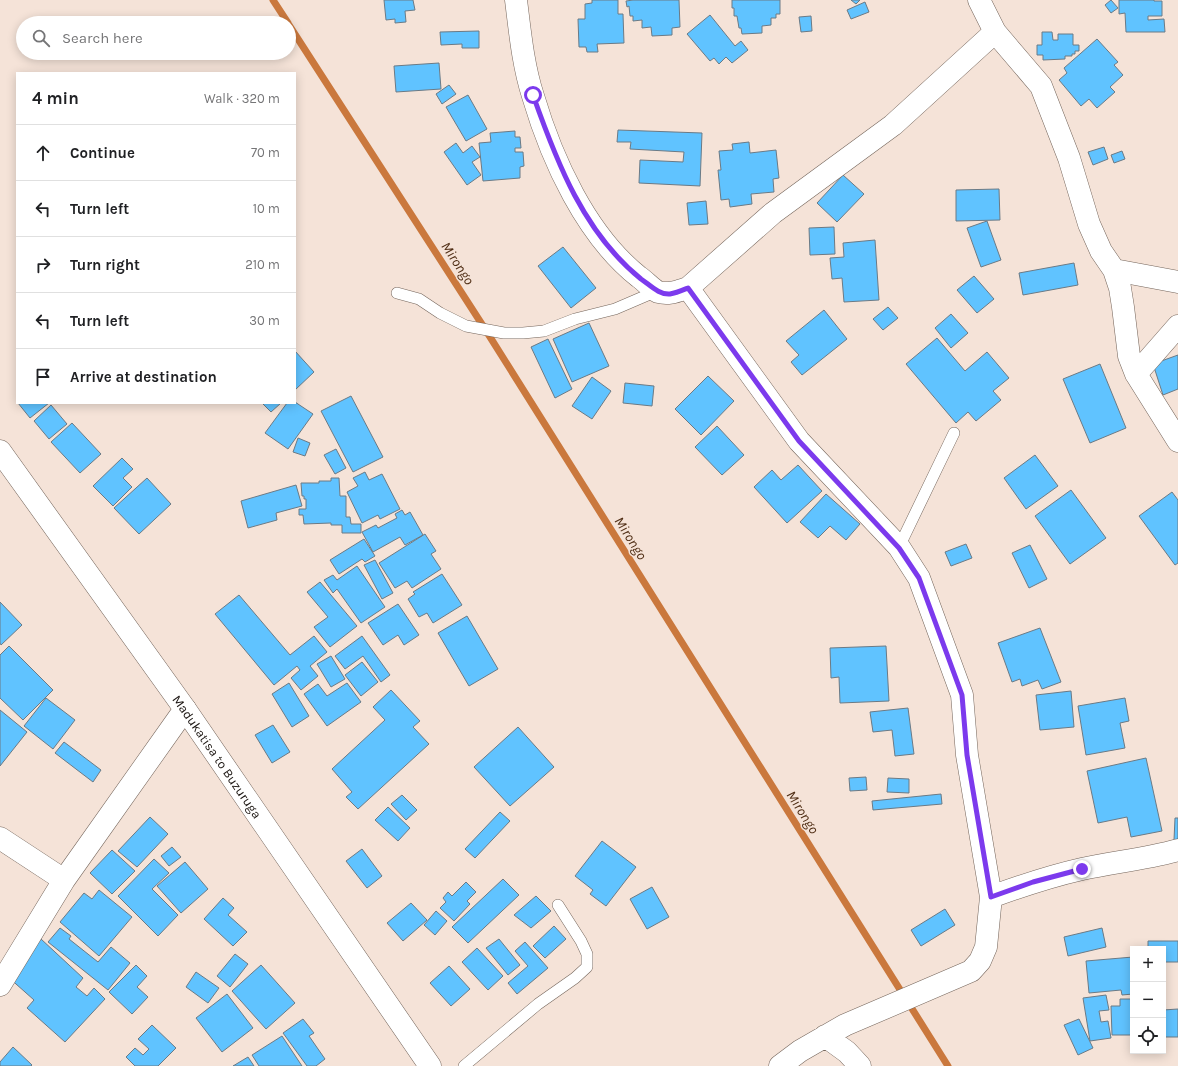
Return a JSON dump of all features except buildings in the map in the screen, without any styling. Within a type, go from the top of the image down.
[{"type":"street","points":[[516,0],[523,55],[533,95],[549,140],[570,188],[598,234],[628,268],[657,291],[670,294],[688,288],[773,213],[893,125],[996,32]]},
{"type":"street","points":[[979,0],[996,32],[1041,86],[1069,158],[1089,224],[1101,250],[1114,270],[1120,288],[1129,356],[1136,374],[1178,441]]},
{"type":"street","points":[[1114,270],[1178,282]]},
{"type":"street","points":[[688,288],[799,441],[899,548],[919,578],[962,695],[967,755],[991,897],[986,947],[980,961],[971,971],[845,1025],[800,1051],[780,1066]]},
{"type":"street","points":[[1136,374],[1178,326]]},
{"type":"street","name":"Madukatisa to Buzuruga","points":[[0,451],[185,709],[430,1066]]},
{"type":"street","points":[[0,985],[64,880],[185,709]]},
{"type":"street","points":[[0,838],[64,880]]},
{"type":"street","points":[[991,897],[1033,882],[1082,869],[1141,859],[1178,850]]},
{"type":"street","points":[[825,1036],[847,1052],[860,1066]]},
{"type":"lane","points":[[398,293],[419,299],[440,313],[466,326],[504,333],[522,334],[544,330],[575,319],[615,309],[657,291]]},
{"type":"lane","points":[[899,548],[954,433]]},
{"type":"lane","points":[[464,1066],[538,1004],[575,978],[587,967],[587,954],[581,941],[558,905]]},
{"type":"waterway","name":"Mirongo","points":[[273,0],[283,16]]},
{"type":"waterway","name":"Mirongo","points":[[296,36],[485,329],[948,1066]]},
{"type":"route","points":[[533,95],[549,140],[570,188],[598,234],[628,268],[657,291],[670,294],[688,288],[799,441],[899,548],[919,578],[962,695],[967,755],[991,897],[1033,882],[1082,869]]}]
